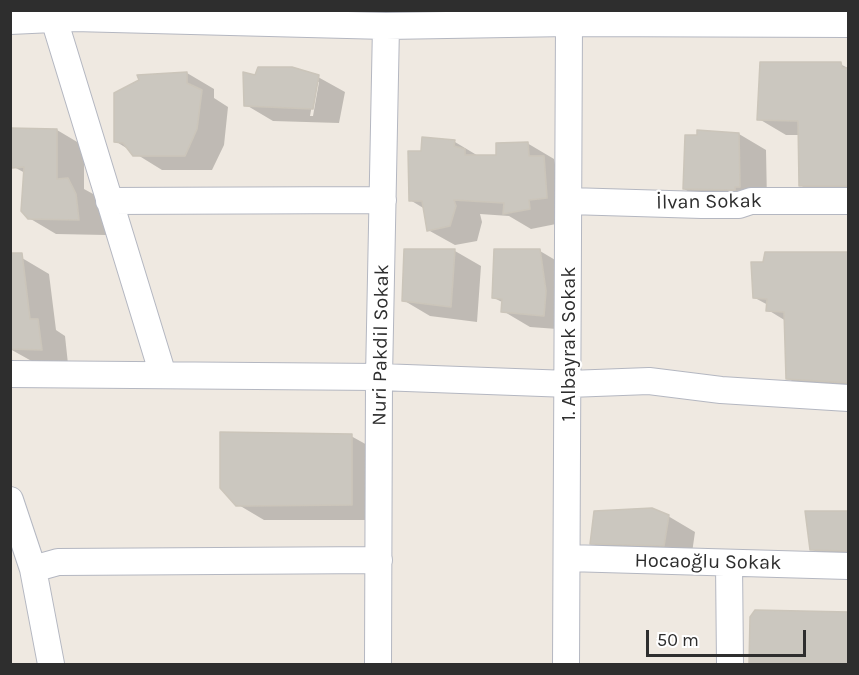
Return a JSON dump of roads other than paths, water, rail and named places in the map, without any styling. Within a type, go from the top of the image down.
[{"type":"street","points":[[10,21],[54,19],[386,26],[644,17],[849,24]]},
{"type":"street","points":[[54,19],[163,375]]},
{"type":"street","name":"1. Albayrak Sokak","points":[[552,19],[569,201],[567,664]]},
{"type":"street","name":"Nuri Pakdil Sokak","points":[[378,664],[386,26]]},
{"type":"street","points":[[110,201],[383,200]]},
{"type":"street","name":"İlvan Sokak","points":[[569,201],[702,205],[739,205],[752,201],[849,201]]},
{"type":"street","points":[[10,374],[380,377],[569,384],[650,381],[722,390],[849,398]]},
{"type":"street","points":[[10,500],[33,569],[51,664]]},
{"type":"street","name":"Hocaoğlu Sokak","points":[[567,558],[849,566]]},
{"type":"street","points":[[33,569],[58,562],[379,560]]},
{"type":"street","points":[[729,563],[730,664]]}]
